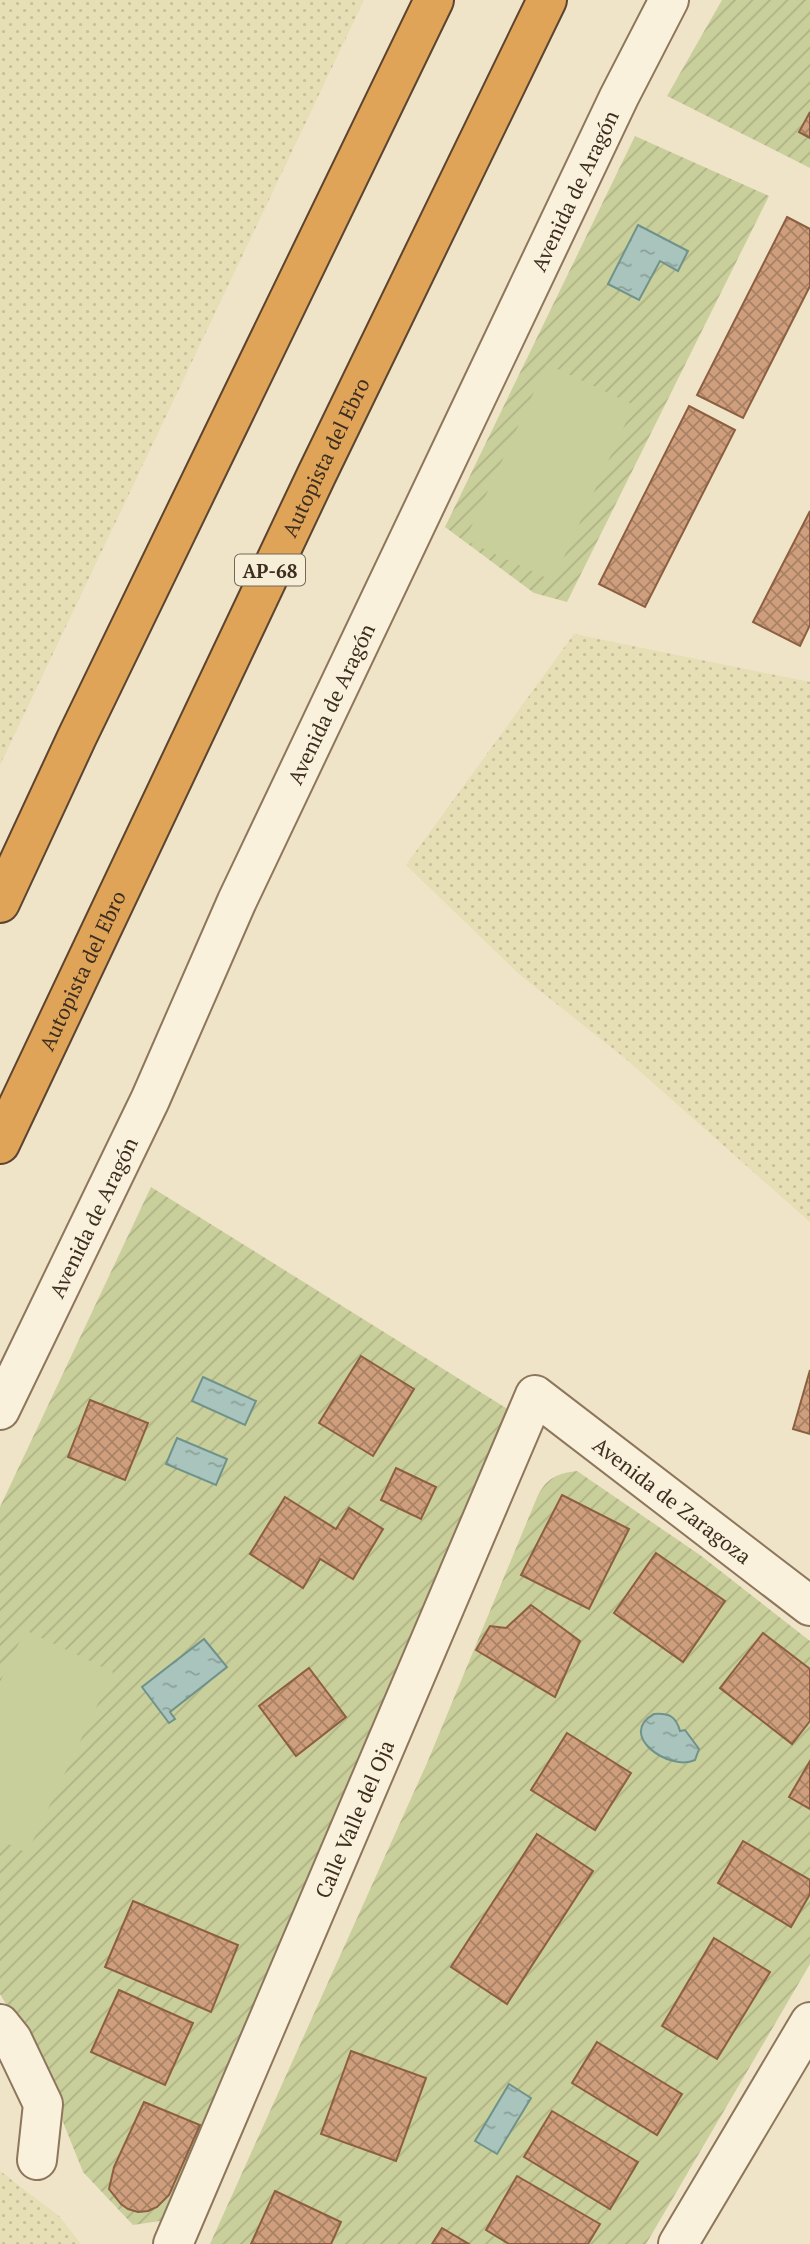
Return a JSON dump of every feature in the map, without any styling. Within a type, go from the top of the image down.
[{"type":"highway","points":[[0,903],[83,724],[434,0]]},
{"type":"highway","name":"Autopista del Ebro","points":[[0,1143],[316,475],[547,0]]},
{"type":"street","name":"Avenida de Aragón","points":[[0,1410],[150,1100],[267,838],[620,97],[669,0]]},
{"type":"street","name":"Avenida de Zaragoza","points":[[535,1395],[810,1606]]},
{"type":"street","name":"Calle Valle del Oja","points":[[173,2244],[535,1395]]},
{"type":"street","points":[[678,2244],[810,2022]]},
{"type":"street","points":[[0,2024],[12,2039],[43,2104],[37,2161]]},
{"type":"shaded area","points":[[0,0],[364,0],[0,765]]},
{"type":"shaded area","points":[[574,634],[810,682],[810,1222],[626,1059],[519,974],[406,865]]},
{"type":"shaded area","points":[[0,2171],[59,2216],[81,2244],[0,2244]]},
{"type":"green space","points":[[722,0],[810,0],[810,168],[667,96]]},
{"type":"green space","points":[[635,136],[769,196],[567,602],[534,593],[445,527]]},
{"type":"green space","points":[[547,364],[634,405],[553,581],[465,540]]},
{"type":"green space","points":[[151,1187],[511,1411],[277,1959],[160,2221],[133,2225],[83,2172],[37,2057],[0,1994],[0,1507]]},
{"type":"green space","points":[[577,1471],[700,1555],[810,1641],[810,1964],[646,2244],[210,2244],[427,1763],[538,1495],[554,1477]]},
{"type":"green space","points":[[25,1630],[113,1672],[27,1853],[0,1840],[0,1682]]},
{"type":"water","points":[[638,225],[688,251],[678,271],[660,261],[639,300],[608,284]]},
{"type":"water","points":[[203,1377],[256,1401],[245,1425],[192,1401]]},
{"type":"water","points":[[177,1438],[227,1459],[216,1485],[166,1464]]},
{"type":"water","points":[[204,1639],[227,1667],[170,1712],[175,1719],[169,1723],[142,1687]]},
{"type":"water","points":[[654,1714],[671,1716],[680,1731],[685,1730],[699,1749],[695,1760],[673,1761],[651,1749],[641,1732],[644,1722]]},
{"type":"water","points":[[509,2084],[531,2098],[497,2154],[475,2141]]},
{"type":"building","points":[[810,112],[810,138],[799,132]]},
{"type":"building","points":[[787,217],[810,229],[810,286],[743,418],[697,395]]},
{"type":"building","points":[[689,406],[735,430],[645,607],[599,584]]},
{"type":"building","points":[[810,511],[810,625],[800,646],[753,622]]},
{"type":"building","points":[[361,1356],[414,1389],[373,1456],[319,1423]]},
{"type":"building","points":[[810,1370],[810,1434],[793,1429]]},
{"type":"building","points":[[90,1400],[148,1423],[125,1480],[68,1457]]},
{"type":"building","points":[[396,1468],[436,1487],[421,1519],[381,1500]]},
{"type":"building","points":[[562,1495],[629,1529],[589,1609],[521,1575]]},
{"type":"building","points":[[285,1497],[336,1529],[349,1508],[383,1529],[353,1579],[320,1559],[303,1588],[250,1554]]},
{"type":"building","points":[[656,1553],[725,1601],[683,1662],[614,1613]]},
{"type":"building","points":[[531,1605],[580,1641],[555,1697],[476,1650],[490,1626],[506,1628]]},
{"type":"building","points":[[763,1633],[810,1669],[810,1721],[792,1744],[720,1688]]},
{"type":"building","points":[[309,1668],[346,1717],[296,1756],[259,1706]]},
{"type":"building","points":[[567,1733],[631,1773],[595,1830],[531,1790]]},
{"type":"building","points":[[810,1761],[810,1809],[789,1797]]},
{"type":"building","points":[[537,1834],[593,1871],[507,2004],[451,1967]]},
{"type":"building","points":[[743,1841],[810,1880],[810,1894],[791,1927],[718,1883]]},
{"type":"building","points":[[133,1901],[238,1945],[211,2012],[105,1967]]},
{"type":"building","points":[[714,1938],[770,1972],[717,2059],[662,2026]]},
{"type":"building","points":[[119,1990],[193,2023],[165,2085],[91,2052]]},
{"type":"building","points":[[597,2042],[682,2094],[657,2135],[572,2083]]},
{"type":"building","points":[[351,2051],[426,2078],[396,2161],[321,2134]]},
{"type":"building","points":[[144,2102],[200,2125],[169,2195],[157,2207],[138,2212],[121,2204],[109,2189],[114,2167]]},
{"type":"building","points":[[552,2111],[638,2162],[610,2209],[524,2157]]},
{"type":"building","points":[[517,2176],[600,2224],[588,2244],[509,2244],[486,2230]]},
{"type":"building","points":[[275,2191],[341,2222],[331,2244],[251,2244]]},
{"type":"building","points":[[442,2228],[469,2244],[432,2244]]}]
